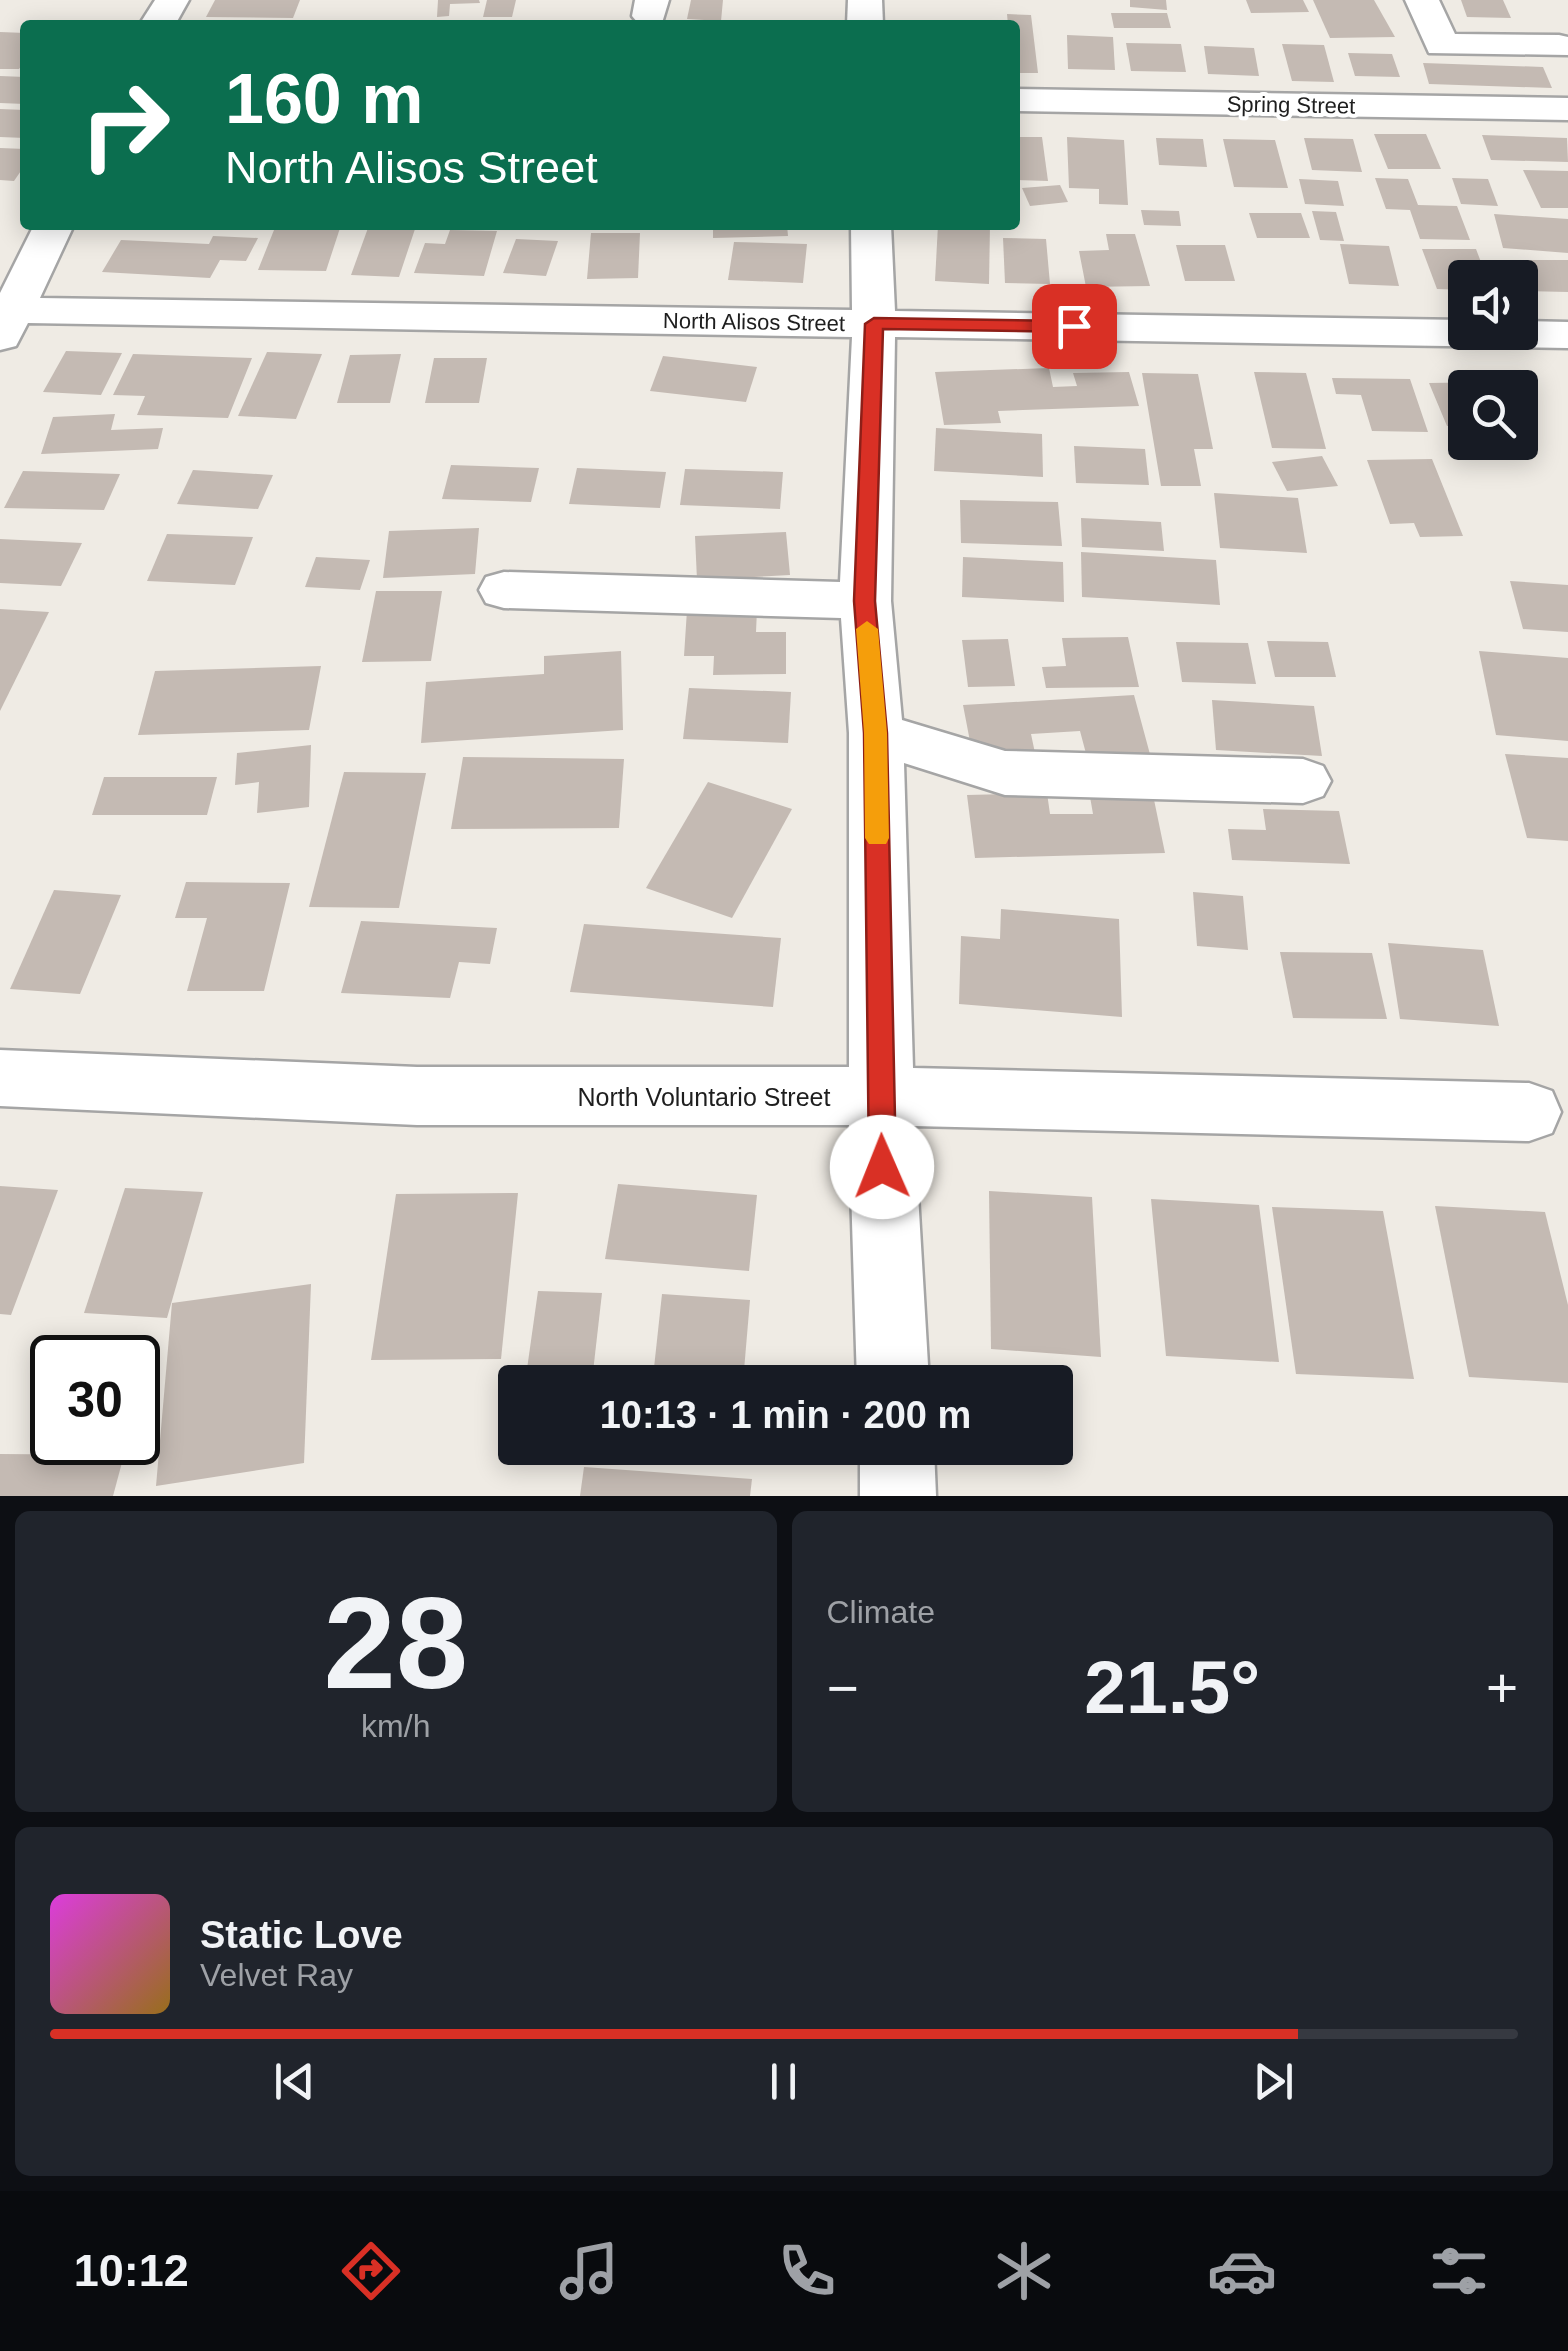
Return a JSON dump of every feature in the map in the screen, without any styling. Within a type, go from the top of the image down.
[{"type":"street","points":[[1422,0],[1442,45],[1559,35]]},
{"type":"street","name":"Spring Street","points":[[1020,100],[1568,109]]},
{"type":"street","points":[[5,319],[51,230]]},
{"type":"street","points":[[870,230],[874,324],[865,601],[876,733],[882,1096],[892,1365]]},
{"type":"street","name":"North Alisos Street","points":[[5,319],[874,324],[1568,335]]},
{"type":"street","points":[[504,590],[865,601]]},
{"type":"street","points":[[876,733],[1005,773],[1303,781]]},
{"type":"street","name":"North Voluntario Street","points":[[0,1078],[416,1096],[882,1096],[1528,1112]]},
{"type":"street","points":[[897,1465],[898,1496]]},
{"type":"building","points":[[215,0],[300,0],[293,18],[206,17]]},
{"type":"building","points":[[438,0],[480,3],[450,4],[449,16],[437,17]]},
{"type":"building","points":[[487,0],[516,0],[512,17],[483,17]]},
{"type":"building","points":[[691,0],[723,0],[721,20],[687,19]]},
{"type":"building","points":[[1130,0],[1166,0],[1167,10],[1130,7]]},
{"type":"building","points":[[1246,0],[1303,0],[1309,12],[1251,13]]},
{"type":"building","points":[[1313,0],[1374,0],[1395,37],[1330,38]]},
{"type":"building","points":[[1461,0],[1503,0],[1511,18],[1467,17]]},
{"type":"building","points":[[1111,13],[1167,13],[1171,28],[1114,28]]},
{"type":"building","points":[[1007,14],[1031,15],[1038,73],[1020,73],[1020,20],[1008,20]]},
{"type":"building","points":[[0,32],[20,33],[20,68],[0,69]]},
{"type":"building","points":[[1067,35],[1113,37],[1115,70],[1068,69]]},
{"type":"building","points":[[1126,43],[1181,44],[1186,72],[1131,71]]},
{"type":"building","points":[[1282,44],[1324,45],[1334,82],[1292,81]]},
{"type":"building","points":[[1204,46],[1254,48],[1259,76],[1208,74]]},
{"type":"building","points":[[1348,53],[1392,54],[1400,77],[1355,76]]},
{"type":"building","points":[[1423,63],[1543,67],[1552,88],[1429,84]]},
{"type":"building","points":[[0,76],[20,77],[20,104],[0,103]]},
{"type":"building","points":[[0,109],[20,110],[20,138],[0,137]]},
{"type":"building","points":[[1374,134],[1426,134],[1441,169],[1388,169]]},
{"type":"building","points":[[1482,135],[1567,138],[1568,162],[1491,160]]},
{"type":"building","points":[[1020,137],[1042,137],[1048,181],[1020,180]]},
{"type":"building","points":[[1067,137],[1124,140],[1128,205],[1099,204],[1099,189],[1069,188]]},
{"type":"building","points":[[1156,138],[1203,139],[1207,167],[1159,165]]},
{"type":"building","points":[[1304,138],[1353,139],[1362,172],[1312,170]]},
{"type":"building","points":[[1223,139],[1275,140],[1288,188],[1234,187]]},
{"type":"building","points":[[0,148],[20,149],[20,172],[14,181],[0,180]]},
{"type":"building","points":[[1523,170],[1568,171],[1568,208],[1541,208]]},
{"type":"building","points":[[1375,178],[1408,179],[1418,205],[1457,206],[1470,240],[1420,239],[1410,210],[1386,209]]},
{"type":"building","points":[[1452,178],[1488,179],[1498,206],[1461,204]]},
{"type":"building","points":[[1299,179],[1338,181],[1344,206],[1305,204]]},
{"type":"building","points":[[1060,185],[1068,202],[1030,206],[1022,188]]},
{"type":"building","points":[[1141,210],[1179,211],[1181,226],[1144,225]]},
{"type":"building","points":[[1312,211],[1336,212],[1344,241],[1320,240]]},
{"type":"building","points":[[1249,213],[1301,213],[1310,238],[1257,238]]},
{"type":"building","points":[[1494,214],[1568,219],[1568,253],[1503,248]]},
{"type":"building","points":[[274,230],[339,230],[326,271],[258,270]]},
{"type":"building","points":[[367,230],[415,230],[399,277],[351,275]]},
{"type":"building","points":[[450,230],[497,231],[484,276],[414,273],[425,243],[445,244]]},
{"type":"building","points":[[713,230],[787,230],[788,236],[713,238]]},
{"type":"building","points":[[938,230],[990,230],[989,284],[935,281]]},
{"type":"building","points":[[591,233],[640,233],[638,278],[587,279]]},
{"type":"building","points":[[1106,234],[1135,234],[1150,286],[1086,287],[1079,251],[1109,250]]},
{"type":"building","points":[[213,236],[258,238],[246,261],[220,260],[210,278],[102,272],[121,240],[209,244]]},
{"type":"building","points":[[1003,238],[1046,239],[1050,284],[1005,283]]},
{"type":"building","points":[[516,239],[558,241],[546,276],[503,273]]},
{"type":"building","points":[[734,242],[807,244],[803,283],[728,280]]},
{"type":"building","points":[[1340,244],[1389,246],[1399,286],[1349,284]]},
{"type":"building","points":[[1176,245],[1225,245],[1235,281],[1185,281]]},
{"type":"building","points":[[1422,249],[1476,249],[1480,260],[1448,260],[1448,289],[1437,289]]},
{"type":"building","points":[[1538,260],[1568,260],[1568,292],[1538,291]]},
{"type":"building","points":[[66,351],[122,353],[101,395],[43,392]]},
{"type":"building","points":[[267,352],[322,354],[296,419],[238,416]]},
{"type":"building","points":[[133,354],[252,358],[228,418],[137,415],[145,396],[113,395]]},
{"type":"building","points":[[401,354],[390,403],[337,403],[350,355]]},
{"type":"building","points":[[663,356],[757,367],[746,402],[650,391]]},
{"type":"building","points":[[434,358],[487,358],[479,403],[425,403]]},
{"type":"building","points":[[1049,368],[1053,387],[1077,386],[1073,373],[1129,372],[1139,406],[998,411],[1001,423],[944,425],[935,372]]},
{"type":"building","points":[[1254,372],[1306,373],[1326,449],[1272,448]]},
{"type":"building","points":[[1142,373],[1198,374],[1213,449],[1194,449],[1201,486],[1161,486]]},
{"type":"building","points":[[1332,378],[1410,379],[1428,432],[1372,431],[1361,395],[1336,394]]},
{"type":"building","points":[[1429,383],[1448,383],[1448,426],[1447,426]]},
{"type":"building","points":[[115,414],[111,430],[163,428],[158,449],[41,454],[53,417]]},
{"type":"building","points":[[936,428],[1042,434],[1043,477],[934,471]]},
{"type":"building","points":[[1074,446],[1145,449],[1149,485],[1076,483]]},
{"type":"building","points":[[1322,456],[1338,486],[1287,491],[1272,462]]},
{"type":"building","points":[[1432,459],[1463,536],[1420,537],[1414,523],[1390,524],[1367,460]]},
{"type":"building","points":[[451,465],[539,468],[531,502],[442,499]]},
{"type":"building","points":[[577,468],[666,472],[660,508],[569,504]]},
{"type":"building","points":[[685,469],[783,472],[780,509],[680,505]]},
{"type":"building","points":[[193,470],[273,475],[258,509],[177,504]]},
{"type":"building","points":[[23,471],[120,474],[104,510],[4,508]]},
{"type":"building","points":[[1214,493],[1298,498],[1307,553],[1220,548]]},
{"type":"building","points":[[960,500],[1058,502],[1062,546],[961,543]]},
{"type":"building","points":[[1081,518],[1161,522],[1164,551],[1082,547]]},
{"type":"building","points":[[479,528],[475,574],[383,578],[389,531]]},
{"type":"building","points":[[786,532],[790,575],[697,580],[695,536]]},
{"type":"building","points":[[167,534],[253,537],[235,585],[147,581]]},
{"type":"building","points":[[0,539],[82,543],[61,586],[0,583]]},
{"type":"building","points":[[1081,552],[1216,560],[1220,605],[1082,597]]},
{"type":"building","points":[[316,557],[370,560],[360,590],[305,587]]},
{"type":"building","points":[[963,557],[1063,562],[1064,602],[962,597]]},
{"type":"building","points":[[1510,581],[1568,585],[1568,632],[1523,629]]},
{"type":"building","points":[[376,591],[442,591],[431,661],[362,662]]},
{"type":"building","points":[[0,609],[49,612],[0,711]]},
{"type":"building","points":[[687,610],[757,610],[756,632],[786,632],[786,674],[713,675],[714,656],[684,656]]},
{"type":"building","points":[[1128,637],[1139,687],[1046,688],[1042,667],[1066,666],[1062,638]]},
{"type":"building","points":[[1008,639],[1015,686],[968,687],[962,640]]},
{"type":"building","points":[[1267,641],[1328,642],[1336,677],[1275,677]]},
{"type":"building","points":[[1176,642],[1248,643],[1256,684],[1182,682]]},
{"type":"building","points":[[621,651],[623,730],[421,743],[426,682],[544,674],[544,656]]},
{"type":"building","points":[[1479,651],[1568,658],[1568,741],[1496,735]]},
{"type":"building","points":[[321,666],[309,730],[138,735],[155,671]]},
{"type":"building","points":[[689,688],[791,692],[788,743],[683,739]]},
{"type":"building","points":[[1134,695],[1151,758],[1088,761],[1080,731],[1031,734],[1035,753],[973,757],[963,705]]},
{"type":"building","points":[[1212,700],[1314,706],[1322,756],[1216,750]]},
{"type":"building","points":[[311,745],[309,807],[257,813],[259,782],[235,785],[237,753]]},
{"type":"building","points":[[1505,754],[1568,758],[1568,841],[1527,838]]},
{"type":"building","points":[[463,757],[624,759],[619,828],[451,829]]},
{"type":"building","points":[[344,772],[426,773],[399,908],[309,907]]},
{"type":"building","points":[[104,777],[217,777],[207,815],[92,815]]},
{"type":"building","points":[[708,782],[792,809],[732,918],[646,888]]},
{"type":"building","points":[[1152,790],[1165,853],[975,858],[967,795],[1047,793],[1050,814],[1093,814],[1089,791]]},
{"type":"building","points":[[1263,809],[1339,811],[1350,864],[1232,860],[1228,829],[1266,830]]},
{"type":"building","points":[[186,882],[290,883],[264,991],[187,991],[207,918],[175,918]]},
{"type":"building","points":[[54,890],[121,895],[80,994],[10,989]]},
{"type":"building","points":[[1193,892],[1243,896],[1248,950],[1197,946]]},
{"type":"building","points":[[1001,909],[1119,919],[1122,1017],[959,1004],[961,936],[1000,939]]},
{"type":"building","points":[[361,921],[497,928],[490,964],[459,962],[450,998],[341,993]]},
{"type":"building","points":[[584,924],[781,938],[773,1007],[570,992]]},
{"type":"building","points":[[1388,943],[1483,950],[1499,1026],[1400,1019]]},
{"type":"building","points":[[1280,952],[1372,953],[1387,1019],[1293,1018]]},
{"type":"building","points":[[618,1184],[757,1195],[749,1271],[605,1259]]},
{"type":"building","points":[[0,1186],[58,1190],[11,1315],[0,1314]]},
{"type":"building","points":[[125,1188],[203,1192],[167,1318],[84,1313]]},
{"type":"building","points":[[989,1191],[1092,1197],[1101,1357],[991,1349]]},
{"type":"building","points":[[518,1193],[501,1359],[371,1360],[396,1194]]},
{"type":"building","points":[[1151,1199],[1259,1205],[1279,1362],[1166,1356]]},
{"type":"building","points":[[1435,1206],[1545,1212],[1568,1305],[1568,1383],[1469,1377]]},
{"type":"building","points":[[1272,1207],[1383,1211],[1414,1379],[1296,1374]]},
{"type":"building","points":[[311,1284],[304,1463],[156,1486],[172,1303]]},
{"type":"building","points":[[538,1291],[602,1293],[594,1365],[528,1365]]},
{"type":"building","points":[[662,1294],[750,1300],[744,1365],[654,1365]]},
{"type":"building","points":[[0,1454],[30,1454],[30,1465],[121,1465],[113,1496],[0,1496]]},
{"type":"building","points":[[584,1467],[752,1479],[750,1496],[580,1496]]},
{"type":"slow traffic","points":[[867,629],[876,733],[877,838]]},
{"type":"route","points":[[882,1167],[876,733],[865,601],[874,324],[1074,326]]}]
